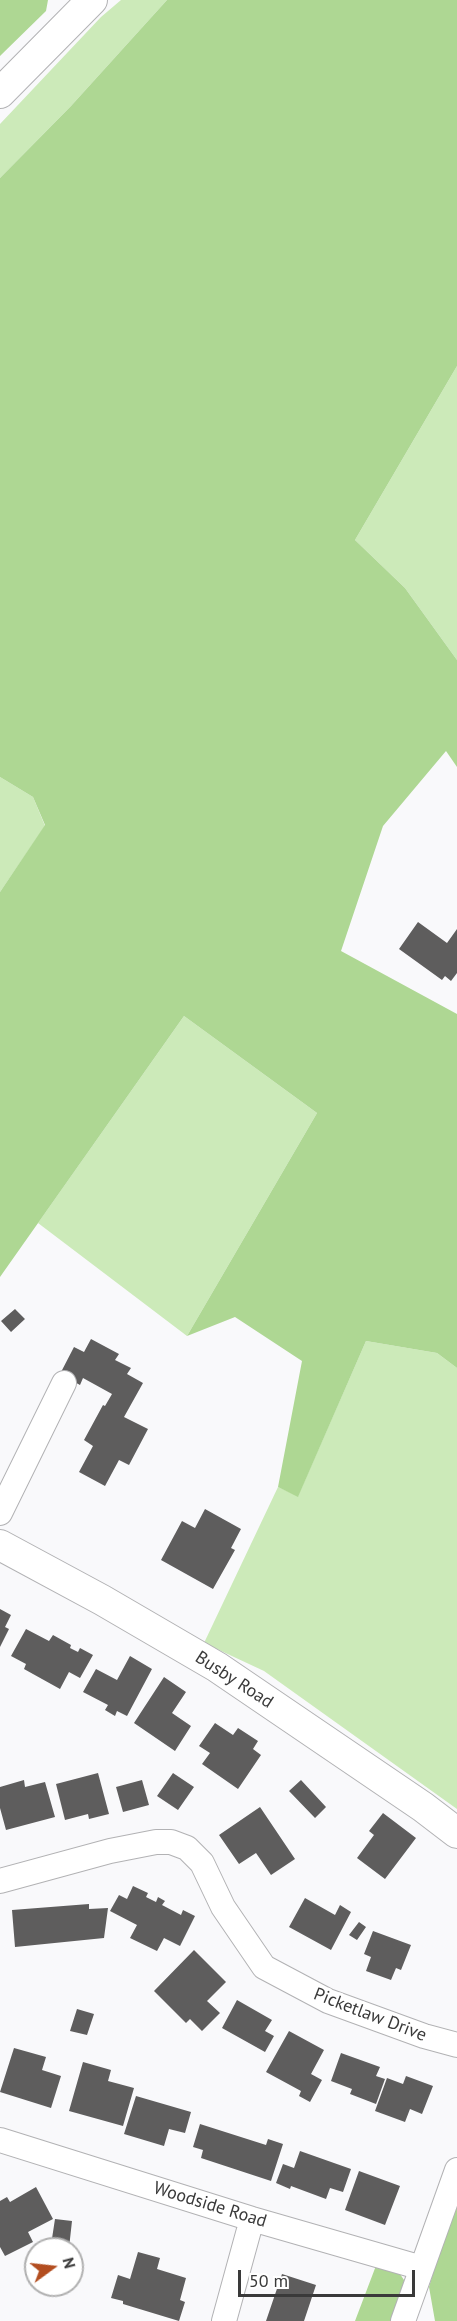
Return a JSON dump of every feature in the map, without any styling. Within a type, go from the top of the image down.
[{"type":"main road","points":[[0,93],[92,0]]},
{"type":"main road","name":"Busby Road","points":[[0,1545],[102,1600],[217,1667],[423,1807],[457,1833]]},
{"type":"street","points":[[0,1513],[64,1383]]},
{"type":"street","name":"Picketlaw Drive","points":[[0,1881],[110,1851],[156,1842],[171,1842],[187,1848],[202,1863],[223,1907],[264,1967],[328,2001],[424,2036],[457,2045]]},
{"type":"street","name":"Woodside Road","points":[[0,2140],[422,2268]]},
{"type":"street","points":[[403,2321],[457,2170]]},
{"type":"street","points":[[224,2321],[252,2218]]},
{"type":"street","points":[[413,2293],[422,2307],[424,2321]]},
{"type":"green space","points":[[0,0],[48,0],[46,11],[0,56]]},
{"type":"green space","points":[[121,0],[167,0],[71,106],[0,178],[0,124],[101,17]]},
{"type":"green space","points":[[167,0],[457,0],[457,366],[355,540],[405,588],[457,660],[457,767],[446,751],[383,826],[341,951],[457,1014],[457,1368],[437,1353],[366,1341],[298,1497],[278,1487],[302,1361],[235,1317],[187,1336],[317,1113],[184,1016],[0,1277],[0,892],[45,825],[33,797],[0,777],[0,178],[71,106]]},
{"type":"green space","points":[[457,366],[457,660],[405,588],[355,540]]},
{"type":"green space","points":[[0,777],[33,797],[45,826],[0,892]]},
{"type":"green space","points":[[184,1016],[317,1113],[187,1336],[38,1223]]},
{"type":"green space","points":[[366,1341],[437,1353],[457,1368],[457,1809],[264,1671],[204,1643],[278,1487],[298,1496]]},
{"type":"green space","points":[[457,2204],[457,2321],[435,2321],[429,2287]]},
{"type":"green space","points":[[377,2263],[400,2274],[404,2280],[404,2291],[394,2321],[355,2321]]},
{"type":"building","points":[[418,922],[447,943],[457,929],[457,973],[451,981],[445,976],[442,980],[399,949]]},
{"type":"building","points":[[15,1309],[25,1319],[11,1332],[1,1321]]},
{"type":"building","points":[[91,1339],[119,1354],[115,1360],[131,1368],[127,1374],[143,1383],[124,1417],[148,1429],[129,1465],[119,1460],[105,1486],[79,1472],[93,1446],[84,1440],[103,1405],[105,1406],[112,1394],[83,1378],[80,1385],[60,1374],[74,1347],[84,1352]]},
{"type":"building","points":[[205,1509],[241,1529],[231,1548],[235,1550],[213,1589],[161,1560],[182,1521],[195,1528]]},
{"type":"building","points":[[0,1609],[11,1615],[5,1627],[9,1629],[0,1647]]},
{"type":"building","points":[[26,1629],[49,1641],[53,1635],[71,1645],[70,1648],[78,1652],[80,1648],[93,1655],[80,1678],[69,1672],[60,1689],[24,1669],[26,1664],[11,1656]]},
{"type":"building","points":[[130,1656],[152,1669],[127,1716],[117,1711],[115,1716],[105,1710],[108,1705],[83,1692],[96,1669],[117,1680]]},
{"type":"building","points":[[164,1677],[186,1692],[172,1713],[191,1726],[175,1751],[134,1723]]},
{"type":"building","points":[[215,1723],[233,1735],[238,1728],[258,1741],[253,1749],[261,1755],[238,1789],[202,1764],[210,1753],[199,1746]]},
{"type":"building","points":[[98,1773],[109,1814],[89,1819],[88,1814],[65,1820],[56,1784]]},
{"type":"building","points":[[173,1773],[194,1787],[178,1810],[157,1796]]},
{"type":"building","points":[[24,1780],[25,1787],[45,1782],[55,1817],[6,1830],[0,1808],[0,1787]]},
{"type":"building","points":[[142,1780],[149,1805],[123,1812],[116,1787]]},
{"type":"building","points":[[301,1780],[326,1807],[315,1818],[289,1791]]},
{"type":"building","points":[[260,1807],[295,1859],[271,1875],[256,1853],[239,1864],[219,1835]]},
{"type":"building","points":[[383,1813],[416,1838],[385,1879],[357,1858],[374,1835],[369,1831]]},
{"type":"building","points":[[133,1886],[148,1893],[146,1897],[156,1902],[158,1897],[165,1901],[162,1905],[181,1915],[183,1910],[195,1916],[180,1946],[164,1938],[157,1951],[130,1938],[137,1925],[110,1911],[119,1895],[127,1899]]},
{"type":"building","points":[[305,1898],[335,1915],[340,1905],[351,1912],[331,1950],[289,1927]]},
{"type":"building","points":[[89,1904],[89,1909],[108,1908],[104,1938],[15,1947],[12,1910]]},
{"type":"building","points":[[359,1922],[366,1927],[357,1940],[349,1935]]},
{"type":"building","points":[[373,1931],[411,1945],[401,1970],[396,1968],[391,1980],[366,1971],[371,1957],[364,1954]]},
{"type":"building","points":[[194,1950],[226,1982],[207,2001],[220,2013],[202,2031],[190,2019],[186,2023],[154,1991]]},
{"type":"building","points":[[237,2000],[272,2020],[265,2031],[274,2036],[265,2052],[222,2028]]},
{"type":"building","points":[[77,2009],[94,2014],[87,2035],[70,2031]]},
{"type":"building","points":[[289,2031],[324,2050],[311,2074],[322,2080],[310,2102],[299,2096],[301,2091],[266,2072]]},
{"type":"building","points":[[14,2048],[46,2057],[42,2070],[61,2076],[51,2108],[0,2092]]},
{"type":"building","points":[[341,2053],[380,2067],[376,2076],[385,2079],[376,2104],[350,2094],[352,2089],[331,2081]]},
{"type":"building","points":[[83,2062],[111,2070],[108,2081],[134,2088],[123,2126],[69,2111]]},
{"type":"building","points":[[406,2076],[433,2086],[422,2114],[410,2109],[405,2122],[375,2111],[387,2078],[403,2084]]},
{"type":"building","points":[[136,2096],[191,2112],[185,2133],[169,2129],[164,2146],[124,2134]]},
{"type":"building","points":[[200,2124],[266,2145],[268,2139],[283,2144],[271,2181],[201,2158],[203,2150],[193,2147]]},
{"type":"building","points":[[300,2151],[351,2169],[343,2192],[330,2188],[326,2199],[276,2183],[283,2164],[294,2168]]},
{"type":"building","points":[[359,2171],[400,2186],[385,2225],[345,2210]]},
{"type":"building","points":[[36,2187],[53,2219],[28,2232],[30,2237],[24,2237],[24,2246],[5,2256],[0,2247],[0,2201],[7,2197],[10,2202]]},
{"type":"building","points":[[55,2219],[72,2221],[70,2237],[52,2237]]},
{"type":"building","points":[[138,2252],[160,2258],[157,2269],[186,2278],[180,2300],[185,2302],[179,2321],[123,2304],[123,2301],[111,2298],[118,2275],[130,2279]]},
{"type":"building","points":[[282,2274],[316,2285],[304,2321],[266,2321]]}]
